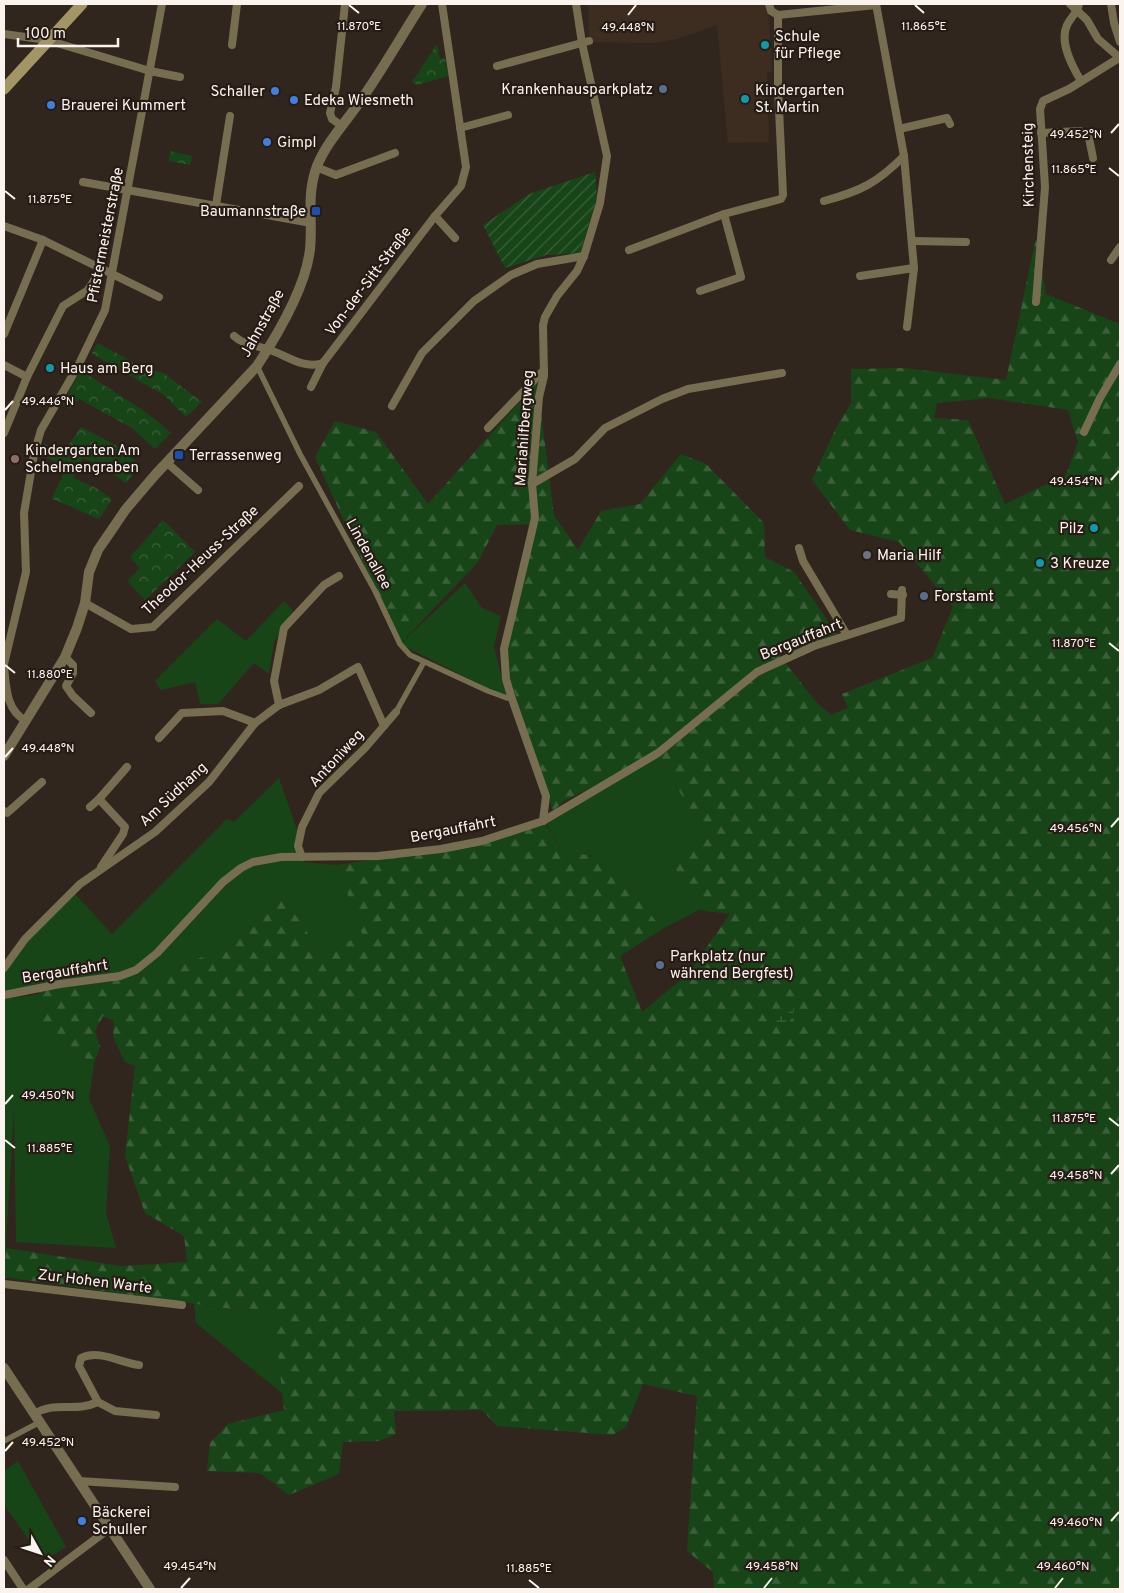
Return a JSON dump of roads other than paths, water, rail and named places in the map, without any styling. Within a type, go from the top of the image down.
[{"type":"main road","points":[[4,89],[82,4]]},
{"type":"street","name":"Pfistermeisterstraße","points":[[26,721],[18,717],[7,698],[4,665],[26,572],[24,513],[36,446],[41,430],[78,366],[105,310],[162,4]]},
{"type":"street","points":[[232,45],[237,4]]},
{"type":"street","points":[[342,126],[332,120],[330,114],[336,87],[345,4]]},
{"type":"street","name":"Jahnstraße","points":[[4,756],[65,657],[85,603],[89,572],[98,550],[126,509],[166,462],[257,366],[268,349],[299,287],[310,250],[311,223],[309,200],[316,167],[342,126],[363,98],[422,4]]},
{"type":"street","name":"Von-der-Sitt-Straße","points":[[311,387],[323,363],[435,216],[461,186],[466,167],[442,4]]},
{"type":"street","name":"Mariahilfbergweg","points":[[543,822],[546,796],[506,679],[504,649],[535,518],[532,484],[539,397],[544,370],[542,343],[545,317],[556,296],[577,271],[584,256],[600,203],[607,156],[576,4]]},
{"type":"street","points":[[769,4],[772,11],[778,16],[876,4],[904,156],[914,268],[907,327]]},
{"type":"street","name":"Kirchensteig","points":[[1036,302],[1045,187],[1040,109],[1043,101],[1120,58],[1098,39],[1087,20],[1077,8],[1070,4]]},
{"type":"street","points":[[1111,4],[1120,42]]},
{"type":"street","points":[[1077,8],[1068,24],[1064,38],[1071,62],[1081,81]]},
{"type":"street","points":[[629,250],[724,214],[780,199],[783,195],[778,87],[778,16]]},
{"type":"street","points":[[4,34],[47,40],[150,71],[180,77]]},
{"type":"street","points":[[497,66],[585,42]]},
{"type":"street","points":[[460,128],[508,114]]},
{"type":"street","points":[[216,205],[230,116]]},
{"type":"street","points":[[899,129],[947,118],[950,124]]},
{"type":"street","points":[[1041,133],[1080,131],[1089,138],[1093,158]]},
{"type":"street","points":[[316,167],[336,174],[395,153]]},
{"type":"street","points":[[824,201],[854,192],[876,182],[904,156]]},
{"type":"street","points":[[83,182],[311,223]]},
{"type":"street","points":[[700,291],[740,277],[724,214]]},
{"type":"street","points":[[435,216],[455,238]]},
{"type":"street","points":[[4,226],[43,240],[159,297]]},
{"type":"street","points":[[4,334],[43,240]]},
{"type":"street","points":[[912,241],[966,242]]},
{"type":"street","points":[[1111,260],[1120,247]]},
{"type":"street","points":[[392,406],[422,353],[474,301],[510,275],[536,264],[584,256]]},
{"type":"street","points":[[4,430],[27,377],[63,306],[88,290],[102,268]]},
{"type":"street","points":[[860,276],[914,268]]},
{"type":"street","points":[[234,336],[241,343],[268,349],[296,362],[316,366],[323,363]]},
{"type":"street","points":[[1084,432],[1100,398],[1120,364]]},
{"type":"street","points":[[4,365],[27,377]]},
{"type":"street","name":"Lindenallee","points":[[257,366],[300,454],[375,590],[400,644],[410,655],[424,662],[488,691],[507,698],[511,696]]},
{"type":"street","points":[[488,428],[544,370]]},
{"type":"street","points":[[532,484],[575,459],[604,428],[662,399],[688,389],[782,373]]},
{"type":"street","points":[[166,462],[198,490]]},
{"type":"street","name":"Theodor-Heuss-Straße","points":[[85,603],[131,629],[153,627],[300,486]]},
{"type":"street","points":[[799,548],[803,561],[847,635]]},
{"type":"street","points":[[279,705],[274,681],[284,628],[324,585],[339,576]]},
{"type":"street","name":"Bergauffahrt","points":[[4,995],[60,984],[120,976],[136,970],[157,952],[232,874],[253,862],[302,857],[378,856],[441,849],[482,841],[543,822],[658,753],[757,672],[787,657],[901,618],[902,593],[891,594]]},
{"type":"street","points":[[65,657],[73,665],[73,673],[66,686],[73,696],[91,713]]},
{"type":"street","points":[[396,712],[424,662]]},
{"type":"street","name":"Am Südhang","points":[[4,968],[25,939],[80,884],[155,832],[208,782],[255,722],[279,705],[319,690],[358,667],[384,726]]},
{"type":"street","points":[[159,738],[182,712],[223,711],[255,722]]},
{"type":"street","name":"Antoniweg","points":[[302,857],[298,846],[302,827],[319,792],[396,712]]},
{"type":"street","points":[[90,807],[127,767]]},
{"type":"street","points":[[4,811],[7,812],[42,782]]},
{"type":"street","name":"Am Südhang","points":[[97,873],[123,834],[124,827],[99,798]]},
{"type":"street","name":"Zur Hohen Warte","points":[[4,1284],[182,1305]]},
{"type":"street","points":[[139,1364],[130,1364],[119,1358],[88,1355],[81,1358],[79,1366],[98,1402],[115,1411],[156,1416]]},
{"type":"street","points":[[4,1368],[150,1589]]},
{"type":"street","points":[[4,1441],[37,1418],[47,1406],[86,1408],[98,1402]]},
{"type":"street","points":[[79,1481],[176,1486]]},
{"type":"street","points":[[29,1589],[110,1528]]},
{"type":"street","points":[[4,1560],[23,1589]]},
{"type":"place","name":"Schule für Pflege","points":[[765,45]]},
{"type":"place","name":"Krankenhausparkplatz","points":[[663,89]]},
{"type":"place","name":"Schaller","points":[[275,91]]},
{"type":"place","name":"Kindergarten St. Martin","points":[[745,99]]},
{"type":"place","name":"Edeka Wiesmeth","points":[[294,100]]},
{"type":"place","name":"Brauerei Kummert","points":[[51,105]]},
{"type":"place","name":"Gimpl","points":[[267,142]]},
{"type":"place","name":"Baumannstraße","points":[[316,211]]},
{"type":"place","name":"Haus am Berg","points":[[50,368]]},
{"type":"place","name":"Terrassenweg","points":[[179,455]]},
{"type":"place","name":"Kindergarten Am Schelmengraben","points":[[15,459]]},
{"type":"place","name":"Pilz","points":[[1094,528]]},
{"type":"place","name":"Maria Hilf","points":[[867,555]]},
{"type":"place","name":"3 Kreuze","points":[[1040,563]]},
{"type":"place","name":"Forstamt","points":[[924,596]]},
{"type":"place","name":"Parkplatz (nur während Bergfest)","points":[[660,965]]},
{"type":"place","name":"Bäckerei Schuller","points":[[82,1521]]}]
